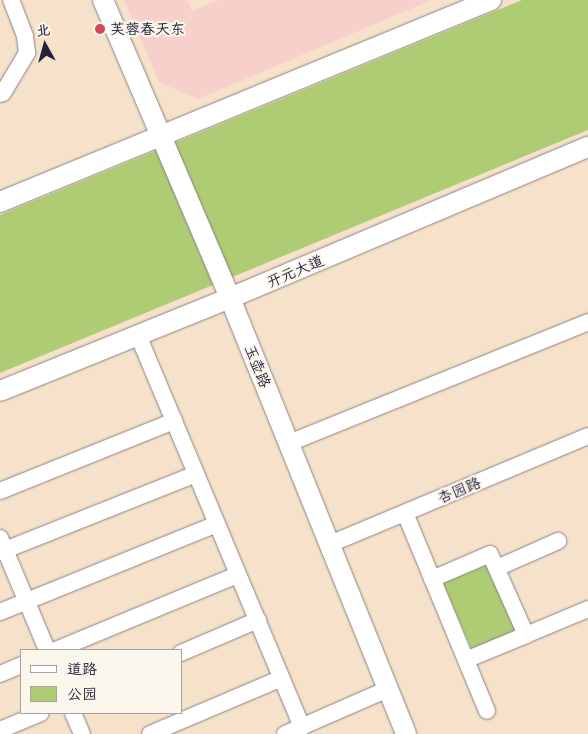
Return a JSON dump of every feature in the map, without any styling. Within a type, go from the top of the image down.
[{"type":"street","name":"玉壶路","points":[[103,0],[230,298],[406,734]]},
{"type":"street","points":[[0,202],[491,0]]},
{"type":"street","points":[[0,94],[3,93],[27,53],[25,36],[8,8]]},
{"type":"street","name":"开元大道","points":[[0,391],[230,298],[588,147]]},
{"type":"street","points":[[289,443],[588,322]]},
{"type":"street","points":[[138,335],[302,727]]},
{"type":"street","points":[[0,491],[174,421]]},
{"type":"street","name":"杏园路","points":[[330,544],[588,436]]},
{"type":"street","points":[[47,649],[2,547],[196,474]]},
{"type":"street","points":[[405,513],[487,711]]},
{"type":"street","points":[[0,612],[217,524]]},
{"type":"street","points":[[497,568],[558,541]]},
{"type":"street","points":[[432,579],[490,554],[526,635]]},
{"type":"street","points":[[58,649],[238,575]]},
{"type":"street","points":[[466,660],[588,609]]},
{"type":"street","points":[[182,653],[258,620]]},
{"type":"street","points":[[0,674],[20,665]]},
{"type":"street","points":[[150,734],[282,678]]},
{"type":"street","points":[[285,734],[388,690]]},
{"type":"street","points":[[0,730],[39,714]]},
{"type":"street","points":[[73,714],[82,734]]},
{"type":"shaded area","points":[[124,0],[187,0],[192,11],[219,0],[432,0],[198,99],[159,82]]},
{"type":"green space","points":[[522,0],[588,0],[588,130],[0,373],[0,215]]},
{"type":"green space","points":[[489,564],[517,630],[472,650],[443,583]]},
{"type":"place","name":"芙蓉春天东","points":[[100,29]]}]
